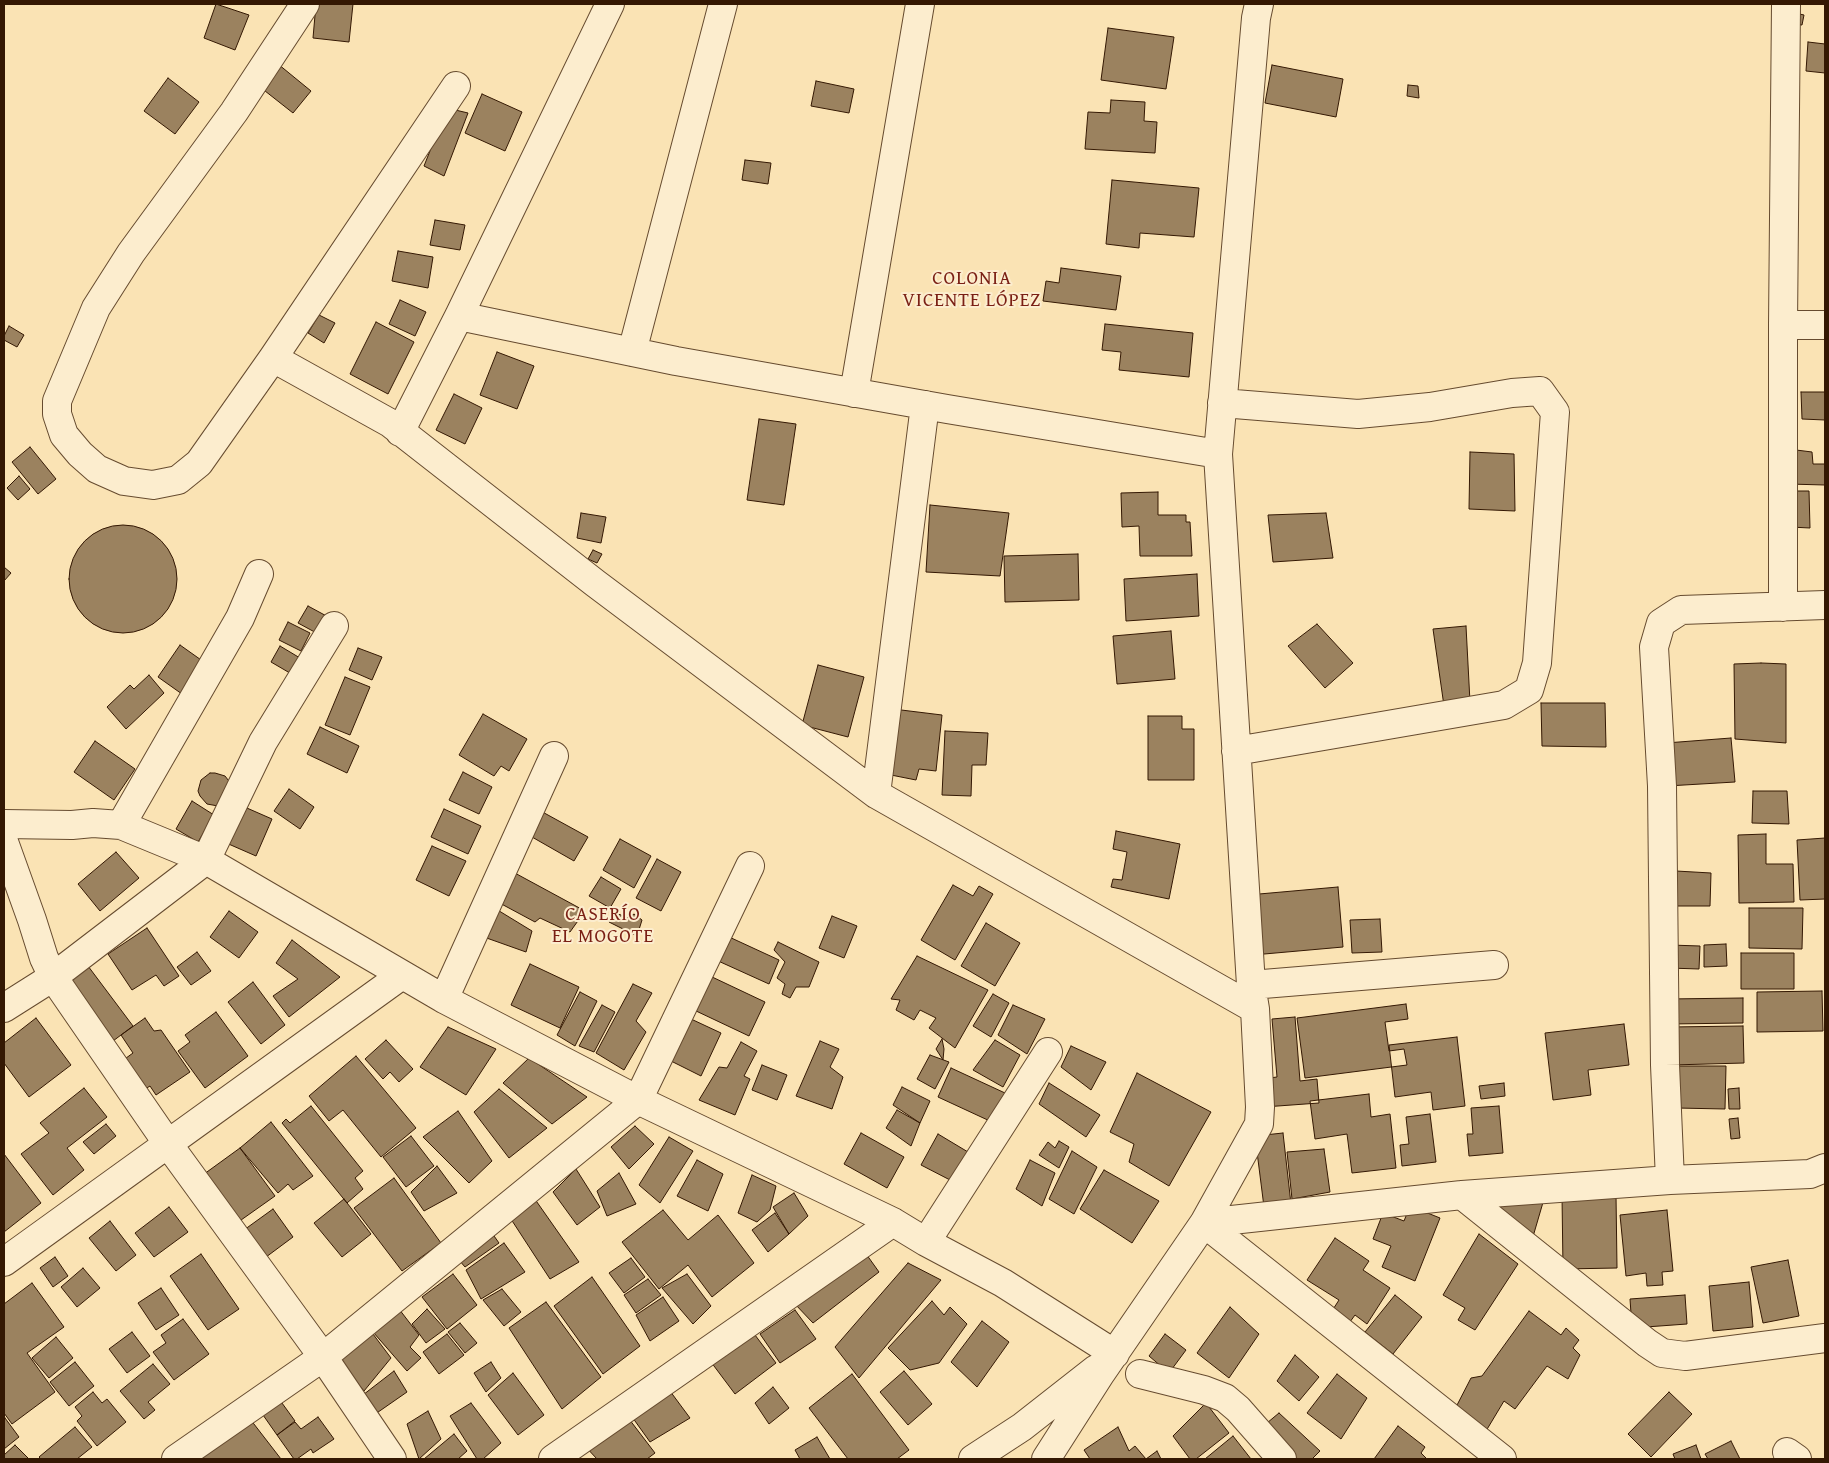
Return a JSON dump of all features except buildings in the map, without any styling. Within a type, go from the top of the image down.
[{"type":"street","points":[[305,4],[234,112],[130,252],[96,308],[56,401],[57,414],[64,435],[80,454],[97,469],[124,481],[153,485],[178,480],[198,463],[273,358],[456,86]]},
{"type":"street","points":[[400,432],[459,316],[610,4]]},
{"type":"street","points":[[632,352],[723,4]]},
{"type":"street","points":[[854,393],[920,4]]},
{"type":"street","points":[[1056,1455],[1115,1354],[1204,1223],[1259,1124],[1260,1107],[1218,454],[1258,4]]},
{"type":"street","points":[[1783,607],[1786,4]]},
{"type":"street","points":[[459,316],[676,362],[1218,454]]},
{"type":"street","points":[[1783,325],[1825,325]]},
{"type":"street","points":[[273,358],[390,423],[588,577],[876,794],[1253,997],[1494,965]]},
{"type":"street","points":[[1222,403],[1358,414],[1430,407],[1540,390],[1555,412],[1537,663],[1529,690],[1504,705],[1236,751]]},
{"type":"street","points":[[876,794],[925,405]]},
{"type":"street","points":[[121,825],[240,618],[259,574]]},
{"type":"street","points":[[1670,1180],[1665,1065],[1662,786],[1654,647],[1661,623],[1681,610],[1825,605]]},
{"type":"street","points":[[4,1008],[53,977],[206,860],[263,742],[334,626]]},
{"type":"street","points":[[444,999],[554,756]]},
{"type":"street","points":[[4,824],[72,825],[93,823],[121,825],[206,860],[444,999],[638,1100],[893,1222],[1003,1283],[1115,1354]]},
{"type":"street","points":[[4,842],[44,958],[53,977],[168,1144],[323,1357],[392,1459]]},
{"type":"street","points":[[176,1459],[323,1357],[638,1100],[750,866]]},
{"type":"street","points":[[4,1262],[402,975]]},
{"type":"street","points":[[926,1242],[1048,1052]]},
{"type":"street","points":[[1204,1223],[1462,1194],[1670,1180],[1810,1174],[1825,1168]]},
{"type":"street","points":[[1462,1194],[1647,1343],[1662,1353],[1685,1356],[1825,1338]]},
{"type":"street","points":[[553,1459],[893,1222]]},
{"type":"street","points":[[1204,1223],[1502,1459]]},
{"type":"street","points":[[973,1459],[1022,1427],[1115,1354]]},
{"type":"street","points":[[1140,1374],[1204,1390],[1224,1398],[1238,1409],[1282,1459]]},
{"type":"district","name":"COLONIA VICENTE LÓPEZ","points":[[972,290]]},
{"type":"district","name":"CASERÍO EL MOGOTE","points":[[603,926]]}]
